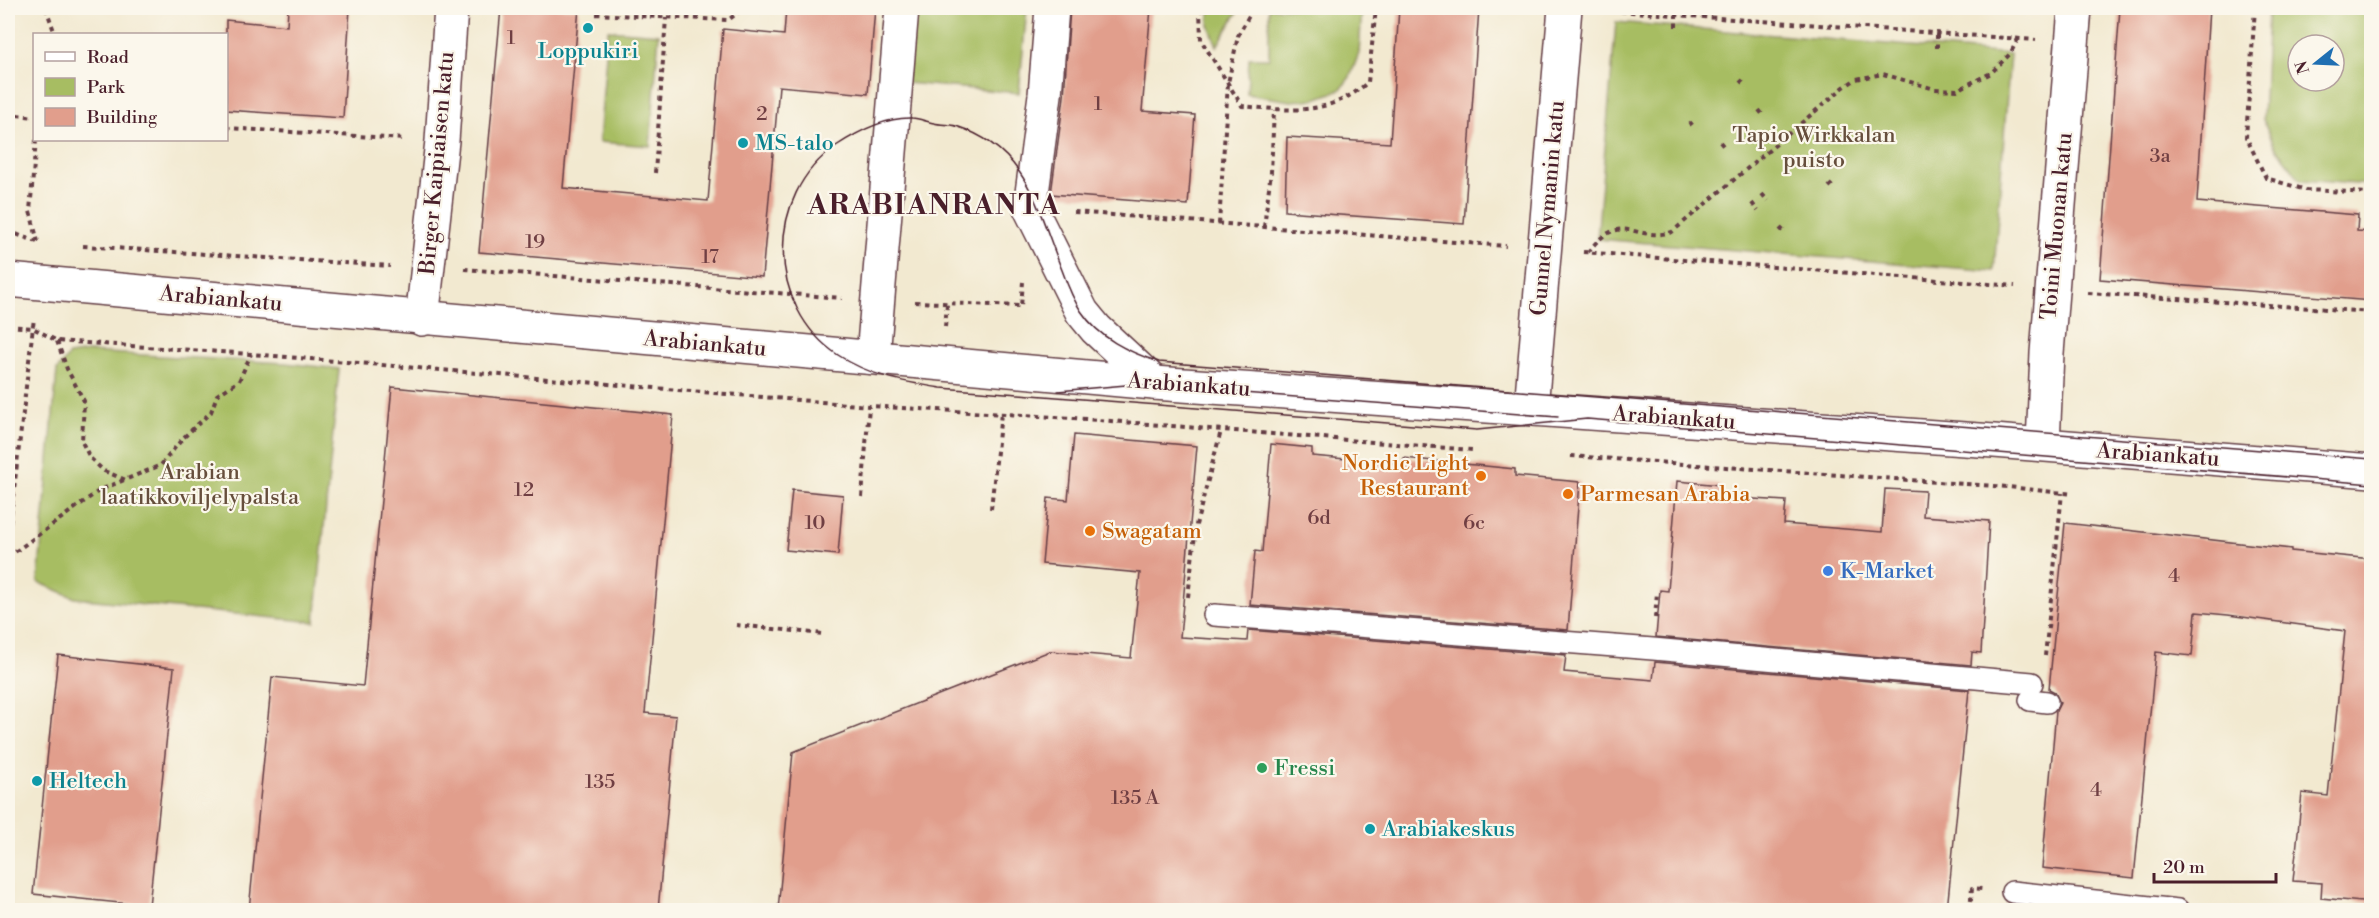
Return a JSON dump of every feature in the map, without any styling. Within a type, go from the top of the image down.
[{"type":"street","name":"Birger Kaipiaisen katu","points":[[422,319],[442,141],[451,8]]},
{"type":"street","points":[[873,357],[902,8]]},
{"type":"street","points":[[1052,8],[1045,95],[1030,208],[1082,312],[1154,383]]},
{"type":"street","name":"Gunnel Nymanin katu","points":[[1532,408],[1565,8]]},
{"type":"street","name":"Toini Muonan katu","points":[[2043,444],[2052,289],[2075,8]]},
{"type":"street","name":"Arabiankatu","points":[[8,280],[1154,383],[2043,444],[2372,471]]},
{"type":"lane","points":[[1214,615],[1653,649],[2036,695]]},
{"type":"lane","points":[[2012,892],[2178,910]]},
{"type":"path","points":[[46,8],[55,33]]},
{"type":"path","points":[[593,8],[593,14],[728,20],[744,8]]},
{"type":"path","points":[[1200,8],[1201,40],[1242,106],[1274,110],[1319,108],[1352,97],[1368,82],[1376,8]]},
{"type":"path","points":[[1219,224],[1227,83],[1238,36],[1253,8]]},
{"type":"path","points":[[2255,8],[2246,137],[2266,178],[2306,190],[2372,193]]},
{"type":"path","points":[[1599,9],[2072,43]]},
{"type":"path","points":[[1676,15],[1676,27]]},
{"type":"path","points":[[655,173],[666,18]]},
{"type":"path","points":[[1937,33],[1937,48]]},
{"type":"path","points":[[1587,252],[1597,239],[1617,230],[1633,229],[1652,235],[1672,232],[1841,89],[1857,80],[1882,74],[1928,87],[1957,90],[1991,73],[2010,54],[2018,39]]},
{"type":"path","points":[[1740,83],[1744,79]]},
{"type":"path","points":[[1264,227],[1271,172],[1274,110]]},
{"type":"path","points":[[1759,110],[1763,116]]},
{"type":"path","points":[[8,114],[33,117]]},
{"type":"path","points":[[1689,125],[1694,121]]},
{"type":"path","points":[[228,128],[442,141]]},
{"type":"path","points":[[8,231],[38,243],[30,211],[36,141]]},
{"type":"path","points":[[1720,142],[1725,148]]},
{"type":"path","points":[[1802,160],[1808,168]]},
{"type":"path","points":[[1828,187],[1833,183]]},
{"type":"path","points":[[1762,194],[1768,201]]},
{"type":"path","points":[[1752,203],[1758,211]]},
{"type":"path","points":[[1030,208],[2372,312]]},
{"type":"path","points":[[1779,231],[1784,227]]},
{"type":"path","points":[[762,292],[947,304],[1021,306],[1024,272]]},
{"type":"path","points":[[945,334],[947,304]]},
{"type":"path","points":[[8,326],[33,328],[57,341],[251,354],[869,406],[1001,413],[1472,450]]},
{"type":"path","points":[[8,541],[33,328]]},
{"type":"path","points":[[57,341],[67,369],[84,401],[82,442],[90,458],[104,471],[126,480]]},
{"type":"path","points":[[8,556],[100,490],[162,465],[183,438],[211,412],[217,395],[239,381],[251,354]]},
{"type":"path","points":[[862,497],[869,406]]},
{"type":"path","points":[[991,509],[1001,413]]},
{"type":"path","points":[[1190,577],[1196,525],[1221,431]]},
{"type":"path","points":[[1571,456],[1996,486],[2073,494]]},
{"type":"path","points":[[2045,656],[2062,493]]},
{"type":"path","points":[[736,625],[824,633]]},
{"type":"path","points":[[8,908],[27,910]]},
{"type":"green space","points":[[912,8],[1027,8],[1019,93],[906,83]]},
{"type":"green space","points":[[1209,8],[1240,8],[1217,46],[1209,25]]},
{"type":"green space","points":[[1269,8],[1362,8],[1359,53],[1350,77],[1340,90],[1315,99],[1291,101],[1247,94],[1249,58],[1269,58]]},
{"type":"green space","points":[[2268,8],[2371,8],[2371,185],[2301,180],[2275,147],[2263,119]]},
{"type":"green space","name":"Tapio Wirkkalan puisto","points":[[1616,22],[2010,54],[1994,271],[1597,239]]},
{"type":"green space","points":[[608,30],[659,34],[650,146],[599,142]]},
{"type":"green space","name":"Arabian laatikkoviljelypalsta","points":[[88,352],[285,363],[339,369],[315,622],[75,598],[38,582],[57,370],[69,355]]},
{"type":"building","points":[[288,8],[350,8],[343,118],[228,110],[226,20],[287,26]]},
{"type":"building","points":[[501,8],[579,8],[563,188],[708,201],[723,29],[784,35],[786,8],[875,8],[868,94],[779,86],[762,277],[479,252]]},
{"type":"building","points":[[1070,8],[1151,8],[1142,111],[1195,115],[1188,205],[1051,194],[1064,97]]},
{"type":"building","points":[[1399,8],[1479,8],[1464,224],[1285,211],[1287,137],[1390,143]]},
{"type":"building","points":[[2120,8],[2209,8],[2197,202],[2358,215],[2357,231],[2372,232],[2372,301],[2100,279]]},
{"type":"building","points":[[392,387],[673,415],[645,713],[676,716],[658,910],[249,910],[272,677],[363,686]]},
{"type":"building","name":"Arabiakeskus","points":[[1074,435],[1197,446],[1180,637],[1247,641],[1248,630],[1566,655],[1564,672],[1653,680],[1655,662],[1969,690],[1947,910],[778,910],[793,752],[1050,651],[1131,658],[1140,573],[1042,564],[1048,498],[1068,500]]},
{"type":"building","points":[[1271,444],[1312,448],[1312,456],[1403,464],[1404,458],[1515,469],[1515,476],[1580,482],[1568,630],[1250,605],[1255,551],[1262,552]]},
{"type":"building","points":[[1677,481],[1721,485],[1721,497],[1786,501],[1784,524],[1882,532],[1885,489],[1925,491],[1923,516],[1989,521],[1981,653],[1972,652],[1971,665],[1656,637],[1660,590],[1668,591]]},
{"type":"building","points":[[792,490],[843,495],[838,555],[786,550]]},
{"type":"building","points":[[2065,523],[2372,559],[2372,903],[2321,898],[2322,883],[2293,881],[2302,793],[2328,796],[2345,631],[2228,615],[2196,612],[2192,656],[2156,652],[2134,878],[2042,868],[2056,711],[2060,703],[2055,692],[2049,689]]},
{"type":"building","points":[[58,655],[174,668],[149,906],[33,894]]},
{"type":"tram line","points":[[2372,459],[1159,362],[1115,343],[1088,321],[1070,291],[1036,204],[1015,166],[980,136],[956,126],[915,118],[902,118],[882,123],[836,146],[813,167],[796,193],[786,221],[783,251],[787,281],[797,309],[814,334],[838,355],[862,368],[887,377],[927,386],[1477,430],[1587,419],[2372,484]]},
{"type":"tram line","points":[[1058,391],[1126,385],[1151,386],[1558,417]]},
{"type":"place","name":"Loppukiri","points":[[588,28]]},
{"type":"place","name":"MS-talo","points":[[743,143]]},
{"type":"place","name":"Nordic Light Restaurant","points":[[1481,476]]},
{"type":"place","name":"Parmesan Arabia","points":[[1568,494]]},
{"type":"place","name":"Swagatam","points":[[1090,531]]},
{"type":"place","name":"K-Market","points":[[1828,571]]},
{"type":"place","name":"Fressi","points":[[1262,768]]},
{"type":"place","name":"Heltech","points":[[37,781]]},
{"type":"place","name":"Arabiakeskus","points":[[1370,829]]},
{"type":"district","name":"ARABIANRANTA","points":[[934,205]]}]
